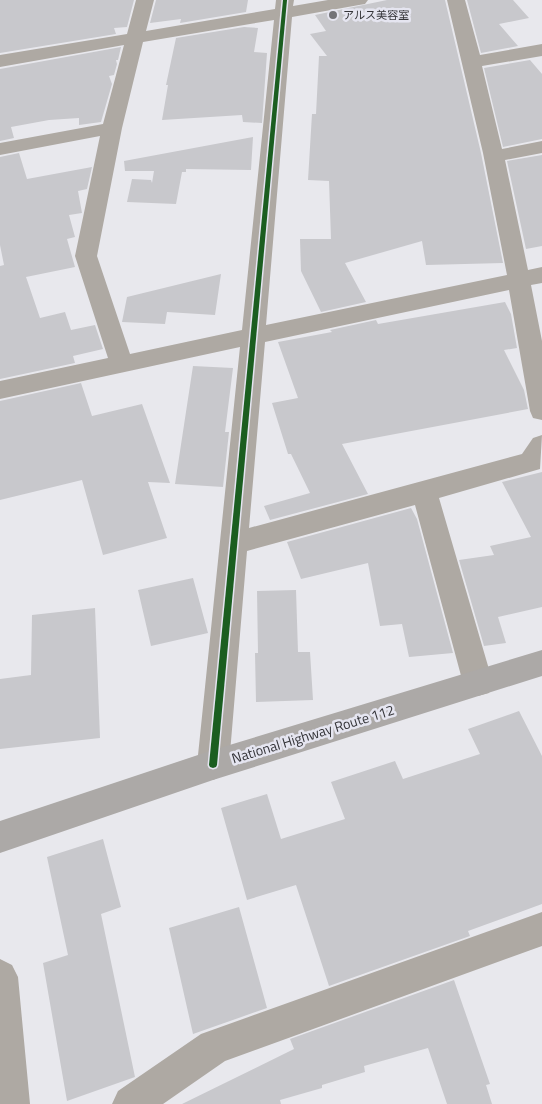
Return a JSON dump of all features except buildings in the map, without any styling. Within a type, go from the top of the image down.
[{"type":"highway","name":"National Highway Route 112","points":[[0,837],[212,765],[542,663]]},
{"type":"street","points":[[121,363],[86,256],[112,128],[145,0]]},
{"type":"street","points":[[0,61],[136,38],[285,6],[359,0]]},
{"type":"street","points":[[456,0],[496,156],[531,278],[542,411]]},
{"type":"street","points":[[212,765],[255,334],[285,6]]},
{"type":"street","points":[[473,62],[542,50]]},
{"type":"street","points":[[0,149],[112,128]]},
{"type":"street","points":[[496,156],[542,146]]},
{"type":"street","points":[[0,390],[255,334],[531,278]]},
{"type":"street","points":[[233,544],[531,462],[542,445]]},
{"type":"street","points":[[424,491],[478,683]]},
{"type":"street","points":[[131,1104],[214,1046],[542,930]]},
{"type":"street","points":[[0,977],[11,1104]]},
{"type":"cycle path","points":[[213,765],[285,0]]},
{"type":"place","name":"アルス美容室","points":[[333,15]]}]
